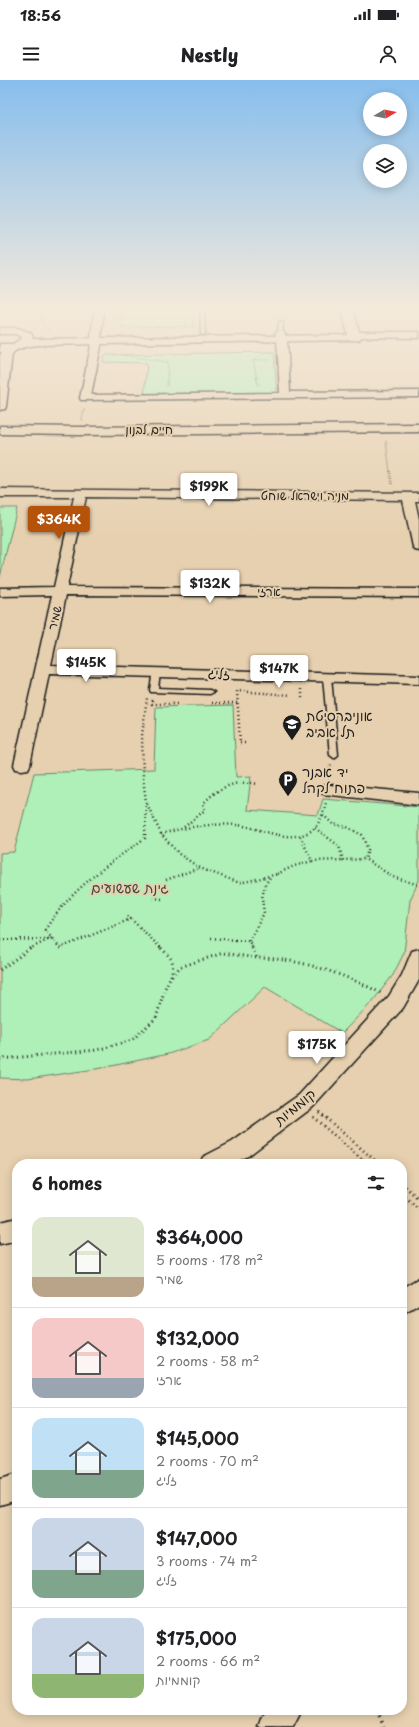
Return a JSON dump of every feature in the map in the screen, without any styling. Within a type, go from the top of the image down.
[{"type":"street","points":[[0,406],[3,384]]},
{"type":"street","points":[[88,384],[85,398],[419,394]]},
{"type":"street","points":[[284,384],[285,396]]},
{"type":"street","name":"חיים לבנון","points":[[0,430],[80,431],[419,428]]},
{"type":"street","name":"חיים לבנון","points":[[0,438],[419,437]]},
{"type":"street","name":"מניה וישראל שוחט","points":[[0,493],[414,497]]},
{"type":"street","name":"שמיר","points":[[22,765],[81,494]]},
{"type":"street","points":[[414,497],[419,547]]},
{"type":"street","name":"ארזי","points":[[0,592],[419,592]]},
{"type":"street","name":"זליג","points":[[43,669],[419,680]]},
{"type":"street","points":[[327,786],[419,799]]},
{"type":"street","name":"קוממיות","points":[[221,1159],[240,1149],[303,1104],[415,979],[419,956]]},
{"type":"street","points":[[0,1233],[12,1230]]},
{"type":"street","points":[[407,1298],[419,1290]]},
{"type":"street","points":[[0,1492],[12,1488]]},
{"type":"street","points":[[274,1727],[284,1715]]},
{"type":"lane","points":[[156,672],[154,690],[210,692]]},
{"type":"lane","points":[[327,678],[334,754]]},
{"type":"path","points":[[167,384],[167,388]]},
{"type":"path","points":[[80,431],[85,398]]},
{"type":"path","points":[[385,438],[394,496]]},
{"type":"path","points":[[245,743],[240,743],[238,691],[291,695]]},
{"type":"path","points":[[0,1059],[96,1050],[132,1040],[156,1018],[174,965],[172,959],[130,917],[60,948],[45,930],[50,919],[80,886],[145,838],[146,802],[143,778],[142,736],[144,723]]},
{"type":"path","points":[[161,834],[183,828],[228,825],[244,826],[277,834],[300,836],[315,828],[323,815],[327,786],[334,754]]},
{"type":"path","points":[[183,828],[205,810],[203,804],[216,792],[225,787],[243,782],[257,784]]},
{"type":"path","points":[[146,802],[161,834],[179,854],[200,868],[240,883],[278,874],[294,866],[312,861],[364,859],[393,877],[419,885]]},
{"type":"path","points":[[323,815],[333,824],[348,828],[362,835],[368,850],[364,859]]},
{"type":"path","points":[[315,828],[324,837],[339,846],[343,860]]},
{"type":"path","points":[[300,836],[312,861]]},
{"type":"path","points":[[166,880],[200,868]]},
{"type":"path","points":[[249,941],[264,913],[262,898],[265,885],[270,876],[278,874]]},
{"type":"path","points":[[153,898],[163,899]]},
{"type":"path","points":[[0,940],[52,938]]},
{"type":"path","points":[[0,970],[28,950],[52,938]]},
{"type":"path","points":[[211,938],[249,941]]},
{"type":"path","points":[[249,941],[257,958]]},
{"type":"path","points":[[170,978],[180,967],[219,954],[241,955],[257,958],[292,960],[345,977],[380,992]]},
{"type":"path","points":[[303,1104],[362,1159]]},
{"type":"path","points":[[303,1104],[373,1159]]},
{"type":"path","points":[[407,1188],[419,1199]]},
{"type":"path","points":[[407,1198],[419,1209]]},
{"type":"path","points":[[379,1715],[384,1727]]},
{"type":"green space","points":[[145,384],[276,384],[277,395],[144,397]]},
{"type":"green space","points":[[0,508],[17,508],[0,577]]},
{"type":"green space","name":"גינת שעשועים","points":[[233,705],[236,777],[251,776],[247,810],[318,815],[323,799],[419,807],[419,880],[410,900],[404,953],[393,975],[372,1002],[342,1033],[265,987],[209,1040],[168,1054],[102,1068],[28,1079],[0,1078],[0,853],[14,852],[34,773],[154,769],[156,707]]},
{"type":"place","name":"אוניברסיטת תל אביב","points":[[292,741]]},
{"type":"place","name":"יד אבנר פתוח לקהל","points":[[288,797]]}]
